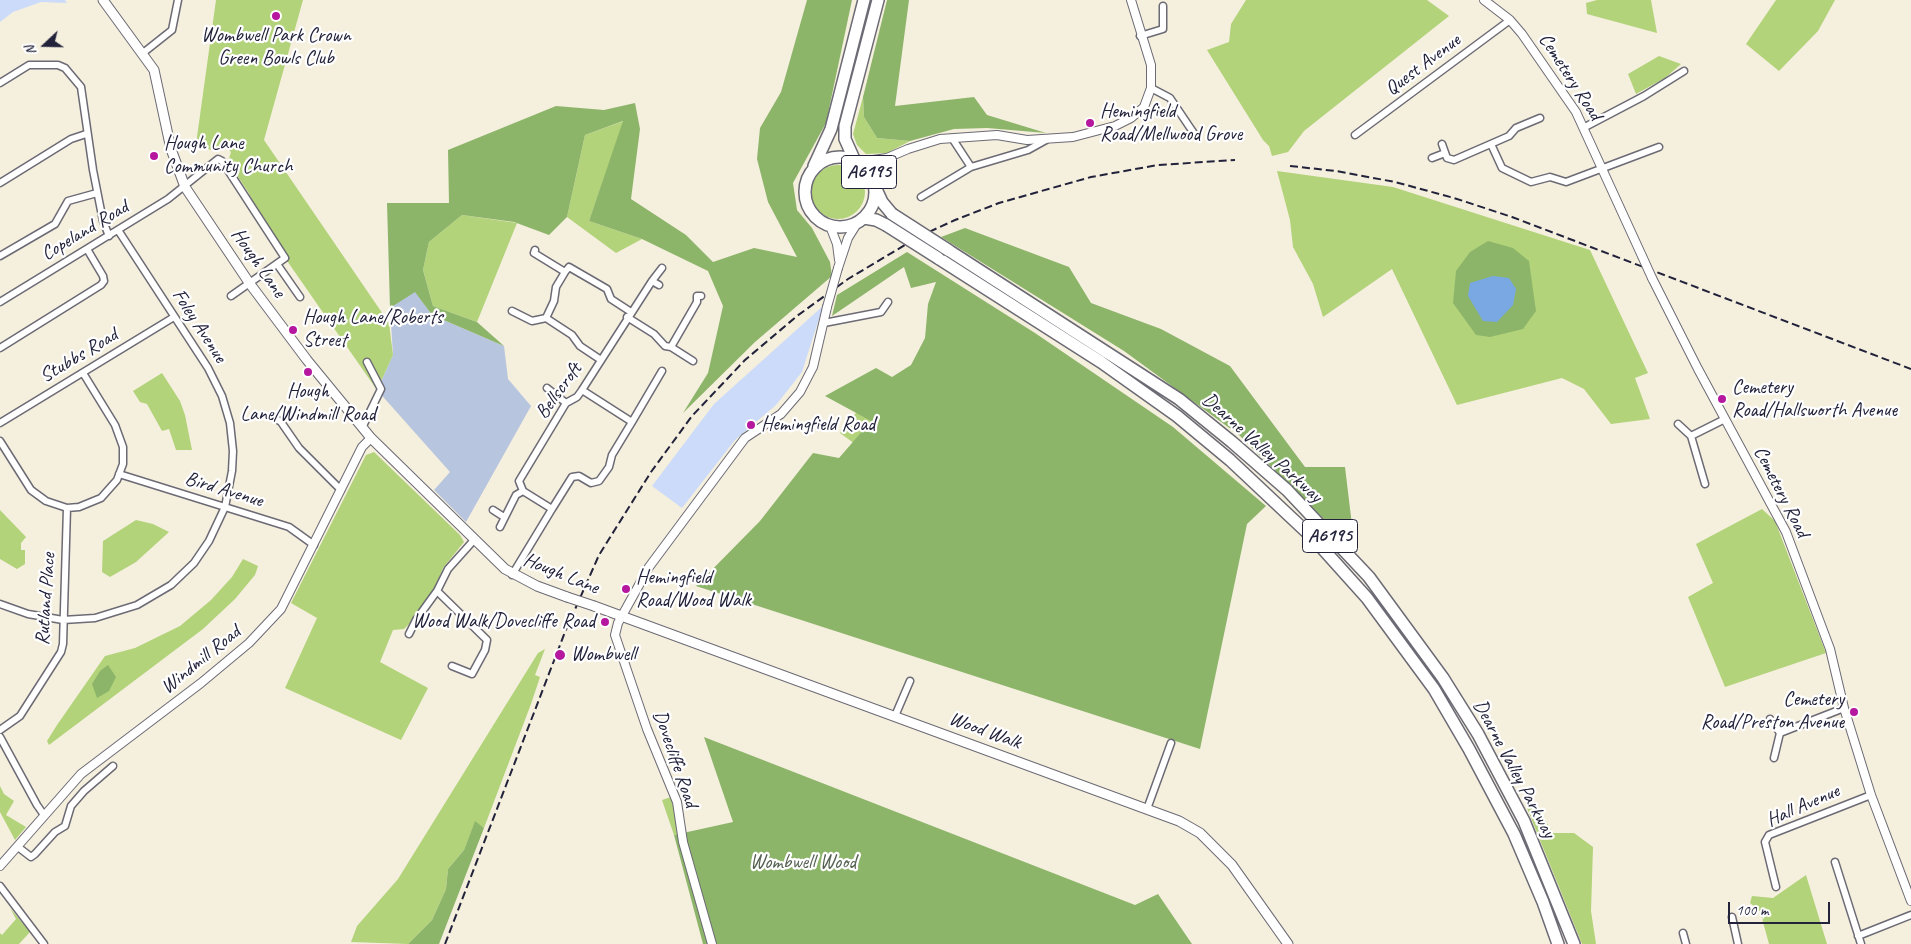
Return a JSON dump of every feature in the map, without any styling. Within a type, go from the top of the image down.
[{"type":"highway","name":"A6195","points":[[864,0],[831,128],[819,159],[811,171],[805,187],[807,204],[816,219],[830,226],[845,227],[861,220],[873,204],[875,185],[869,171],[856,160],[845,140],[845,126],[878,0]]},
{"type":"highway","name":"A6195","points":[[811,171],[830,158],[846,157],[856,160]]},
{"type":"highway","name":"Dearne Valley Parkway","points":[[875,185],[882,202],[892,214],[1178,399],[1232,442],[1287,490],[1369,577],[1443,678],[1478,734],[1524,821],[1574,944]]},
{"type":"highway","name":"Dearne Valley Parkway","points":[[861,220],[876,220],[886,225],[1101,362],[1177,416],[1230,460],[1314,539],[1367,598],[1434,689],[1514,834],[1543,902],[1558,944]]},
{"type":"main road","name":"Hough Lane","points":[[103,0],[154,70],[170,149],[186,187],[250,284],[307,360],[362,428],[474,540],[512,575],[567,597],[623,616]]},
{"type":"main road","name":"Wood Walk","points":[[623,616],[1180,821],[1200,833],[1232,865],[1288,944]]},
{"type":"street","points":[[143,53],[172,30],[178,0]]},
{"type":"street","points":[[856,160],[887,158],[940,139],[997,136],[1046,140],[1073,137],[1123,122],[1144,106],[1151,88],[1151,65],[1140,36],[1131,0]]},
{"type":"street","name":"Cemetery Road","points":[[1484,0],[1510,20],[1558,84],[1585,127],[1601,169],[1652,278],[1786,532],[1830,649],[1844,708],[1871,795],[1911,901]]},
{"type":"street","points":[[1140,36],[1163,28],[1163,6]]},
{"type":"street","name":"Quest Avenue","points":[[1355,135],[1510,20]]},
{"type":"street","points":[[0,83],[29,65],[58,65],[65,68],[82,91],[86,134],[103,221],[109,236]]},
{"type":"street","points":[[1585,127],[1644,96],[1684,71]]},
{"type":"street","points":[[1151,88],[1170,98],[1195,135]]},
{"type":"street","points":[[1442,144],[1449,160],[1454,160],[1511,135],[1519,126],[1540,118]]},
{"type":"street","points":[[0,183],[71,138],[86,134]]},
{"type":"street","points":[[952,138],[971,167]]},
{"type":"street","points":[[921,197],[971,167],[1028,150],[1046,140]]},
{"type":"street","points":[[1491,144],[1502,168],[1531,182],[1550,177],[1566,182],[1659,147]]},
{"type":"street","points":[[1432,158],[1445,153]]},
{"type":"street","points":[[875,185],[877,174],[887,158]]},
{"type":"street","name":"Copeland Road","points":[[0,302],[186,187],[218,159],[222,161],[285,258],[277,264]]},
{"type":"street","points":[[0,256],[55,224],[68,201],[98,193]]},
{"type":"street","points":[[623,616],[649,567],[745,438],[781,414],[800,392],[813,367],[838,266],[848,238],[861,220]]},
{"type":"street","points":[[830,226],[837,244],[838,266]]},
{"type":"street","name":"Foley Avenue","points":[[0,604],[28,614],[63,620],[95,618],[122,611],[164,590],[182,574],[203,551],[225,507],[232,471],[231,433],[227,411],[208,368],[118,230]]},
{"type":"street","points":[[0,348],[101,286],[104,281],[103,276],[87,249]]},
{"type":"street","points":[[536,250],[534,253],[565,272]]},
{"type":"street","points":[[231,296],[277,264],[300,297]]},
{"type":"street","points":[[546,318],[554,301],[556,287],[569,267],[606,289],[611,299],[654,334],[665,346],[671,347],[693,361]]},
{"type":"street","name":"Bellscroft","points":[[523,491],[519,481],[566,403],[577,397],[582,390],[629,315],[662,268]]},
{"type":"street","points":[[652,281],[659,285]]},
{"type":"street","points":[[671,347],[697,302],[697,296],[700,296]]},
{"type":"street","points":[[824,323],[881,312],[888,302]]},
{"type":"street","points":[[512,311],[532,321],[546,318],[572,335],[580,346],[601,360]]},
{"type":"street","name":"Stubbs Road","points":[[0,423],[174,317]]},
{"type":"street","points":[[362,428],[381,390],[367,362]]},
{"type":"street","points":[[512,575],[572,477],[579,476],[591,483],[599,481],[609,466],[612,455],[662,371]]},
{"type":"street","points":[[0,441],[31,490],[46,501],[67,508],[79,507],[101,498],[112,487],[119,474],[124,455],[120,437],[83,373]]},
{"type":"street","points":[[547,388],[566,403]]},
{"type":"street","points":[[582,390],[632,422]]},
{"type":"street","points":[[273,416],[281,422],[299,448],[341,490]]},
{"type":"street","points":[[1691,436],[1725,419]]},
{"type":"street","points":[[1678,424],[1691,436],[1705,484]]},
{"type":"street","name":"Windmill Road","points":[[0,866],[70,784],[94,762],[201,683],[263,628],[281,609],[290,595],[362,447],[371,438]]},
{"type":"street","name":"Bird Avenue","points":[[119,474],[289,527],[314,545]]},
{"type":"street","points":[[500,528],[516,495],[523,491],[552,509]]},
{"type":"street","name":"Rutland Place","points":[[0,730],[20,716],[61,652],[67,508]]},
{"type":"street","points":[[493,510],[504,517]]},
{"type":"street","points":[[409,634],[451,564],[474,540]]},
{"type":"street","points":[[437,590],[487,640],[485,650],[472,674],[452,666]]},
{"type":"street","name":"Dovecliffe Road","points":[[623,616],[618,623],[615,635],[647,729],[676,802],[683,842],[712,944]]},
{"type":"street","points":[[895,716],[910,681]]},
{"type":"street","points":[[1780,732],[1844,708]]},
{"type":"street","points":[[1770,719],[1780,732]]},
{"type":"street","points":[[1774,758],[1780,732]]},
{"type":"street","points":[[0,737],[36,805],[44,815]]},
{"type":"street","points":[[1146,809],[1171,742]]},
{"type":"street","points":[[18,847],[31,857],[35,854],[55,832],[65,826],[71,806],[84,791],[113,766]]},
{"type":"street","name":"Hall Avenue","points":[[1776,887],[1765,842],[1770,835],[1871,795]]},
{"type":"street","points":[[1835,862],[1861,944]]},
{"type":"street","points":[[0,886],[44,944]]},
{"type":"street","points":[[1858,936],[1911,915]]},
{"type":"street","points":[[1732,917],[1738,944]]},
{"type":"street","points":[[1683,932],[1686,944]]},
{"type":"shaded area","points":[[0,0],[65,0],[67,3],[41,2],[13,12],[0,22]]},
{"type":"shaded area","points":[[415,291],[432,315],[504,346],[508,379],[531,406],[466,522],[434,490],[450,472],[377,390],[393,355],[390,308]]},
{"type":"shaded area","points":[[823,306],[802,372],[776,405],[735,440],[682,508],[652,486],[714,404]]},
{"type":"green space","points":[[216,0],[303,0],[264,140],[389,323],[393,355],[377,390],[276,245],[248,192],[228,162],[231,152],[224,144],[211,150],[196,144]]},
{"type":"green space","points":[[807,0],[852,0],[826,123],[793,183],[797,210],[812,228],[830,262],[832,276],[755,342],[683,413],[708,373],[723,306],[708,271],[642,239],[589,221],[623,121],[585,135],[567,217],[549,235],[514,222],[462,215],[429,242],[423,270],[433,306],[477,322],[504,346],[432,315],[415,292],[390,308],[387,203],[449,203],[448,150],[556,106],[604,110],[635,103],[640,129],[631,199],[686,235],[713,262],[754,248],[797,257],[768,202],[757,159],[760,128],[781,92]]},
{"type":"green space","points":[[887,0],[909,0],[895,106],[974,97],[987,115],[1046,133],[987,128],[954,129],[910,141],[877,138],[864,117],[863,97]]},
{"type":"green space","points":[[1246,0],[1427,0],[1449,16],[1304,131],[1288,152],[1272,156],[1269,146],[1263,140],[1207,50],[1229,42],[1231,24]]},
{"type":"green space","points":[[1597,0],[1651,0],[1657,33],[1587,14],[1586,3]]},
{"type":"green space","points":[[1776,0],[1835,0],[1818,31],[1779,71],[1746,44]]},
{"type":"green space","points":[[1659,56],[1681,64],[1665,78],[1636,94],[1628,74]]},
{"type":"green space","points":[[863,97],[864,117],[877,138],[910,141],[887,153],[866,154],[857,145],[853,134]]},
{"type":"green space","points":[[624,121],[589,221],[642,239],[616,253],[567,217],[585,135]]},
{"type":"green space","points":[[838,165],[848,167],[857,173],[863,182],[865,192],[863,202],[857,211],[848,217],[838,219],[828,217],[819,211],[813,202],[811,192],[813,182],[819,173],[828,167]]},
{"type":"green space","points":[[1277,171],[1393,187],[1590,250],[1648,373],[1635,378],[1650,419],[1611,424],[1584,389],[1562,378],[1457,405],[1392,269],[1323,317],[1313,284],[1293,247],[1290,220]]},
{"type":"green space","points":[[462,215],[517,223],[477,322],[433,306],[423,270],[429,242]]},
{"type":"green space","points":[[965,228],[1069,267],[1091,303],[1161,329],[1230,366],[1305,467],[1345,467],[1355,550],[1239,435],[1124,351],[941,237]]},
{"type":"green space","points":[[1488,241],[1513,248],[1529,261],[1536,311],[1523,329],[1490,337],[1476,335],[1453,303],[1456,271],[1470,252]]},
{"type":"green space","points":[[907,252],[1035,333],[1173,427],[1266,506],[1247,524],[1200,749],[696,586],[760,521],[813,453],[839,458],[871,421],[825,396],[876,368],[892,377],[911,365],[925,338],[928,304],[936,282],[911,288],[904,267],[832,316],[837,295]]},
{"type":"green space","points":[[162,373],[180,401],[185,415],[192,450],[176,450],[169,429],[162,431],[147,404],[140,402],[133,391]]},
{"type":"green space","points":[[859,409],[873,420],[855,444],[840,433]]},
{"type":"green space","points":[[374,452],[460,535],[464,542],[443,568],[435,588],[410,623],[404,629],[393,630],[380,662],[428,688],[401,740],[285,688],[317,618],[291,603],[366,455]]},
{"type":"green space","points":[[1762,509],[1775,521],[1826,653],[1725,687],[1688,597],[1713,583],[1696,544]]},
{"type":"green space","points":[[0,510],[26,537],[21,543],[21,550],[25,550],[25,564],[17,569],[0,559]]},
{"type":"green space","points":[[136,520],[153,524],[169,532],[136,562],[110,577],[102,572],[103,541]]},
{"type":"green space","points":[[243,559],[258,566],[255,575],[235,599],[203,629],[49,745],[47,741],[57,725],[105,656],[135,648],[180,626],[211,600],[232,577]]},
{"type":"green space","points":[[545,649],[535,675],[540,677],[531,704],[484,828],[475,822],[464,850],[448,869],[446,889],[432,920],[408,944],[351,942],[357,926],[398,879],[538,653]]},
{"type":"green space","points":[[108,665],[116,677],[109,691],[97,698],[92,684],[100,671]]},
{"type":"green space","name":"Wombwell Wood","points":[[704,737],[1135,905],[1158,894],[1192,944],[703,944],[674,835],[733,822]]},
{"type":"green space","points":[[0,786],[4,794],[14,801],[6,815],[26,827],[15,840],[0,812]]},
{"type":"green space","points":[[671,797],[680,834],[674,835],[662,800]]},
{"type":"green space","points":[[1533,800],[1553,833],[1574,833],[1593,847],[1591,911],[1596,944],[1582,944],[1525,803]]},
{"type":"green space","points":[[475,821],[484,828],[439,944],[408,944],[432,920],[446,889],[448,869],[464,850]]},
{"type":"green space","points":[[1806,875],[1827,944],[1769,944],[1760,911],[1750,903],[1752,896],[1773,898]]},
{"type":"green space","points":[[10,908],[30,932],[19,944],[0,944],[0,933],[2,935],[16,919]]},
{"type":"water","points":[[1493,276],[1509,278],[1516,289],[1513,305],[1497,322],[1483,321],[1468,296],[1470,283]]},
{"type":"railway","points":[[445,944],[565,632],[599,555],[651,472],[692,416],[745,360],[797,316],[848,279],[920,236],[955,220],[999,203],[1091,177],[1158,165],[1235,160]]},
{"type":"railway","points":[[1290,166],[1336,171],[1395,182],[1454,198],[1512,217],[1911,369]]},
{"type":"place","name":"Wombwell Park Crown Green Bowls Club","points":[[276,16]]},
{"type":"place","name":"Hemingfield Road/Mellwood Grove","points":[[1090,123]]},
{"type":"place","name":"Hough Lane Community Church","points":[[154,156]]},
{"type":"place","name":"Hough Lane/Roberts Street","points":[[293,330]]},
{"type":"place","name":"Hough Lane/Windmill Road","points":[[308,372]]},
{"type":"place","name":"Cemetery Road/Hallsworth Avenue","points":[[1722,399]]},
{"type":"place","name":"Hemingfield Road","points":[[751,425]]},
{"type":"place","name":"Hemingfield Road/Wood Walk","points":[[626,589]]},
{"type":"place","name":"Wood Walk/Dovecliffe Road","points":[[605,622]]},
{"type":"place","name":"Wombwell","points":[[560,655]]},
{"type":"place","name":"Cemetery Road/Preston Avenue","points":[[1854,712]]}]
